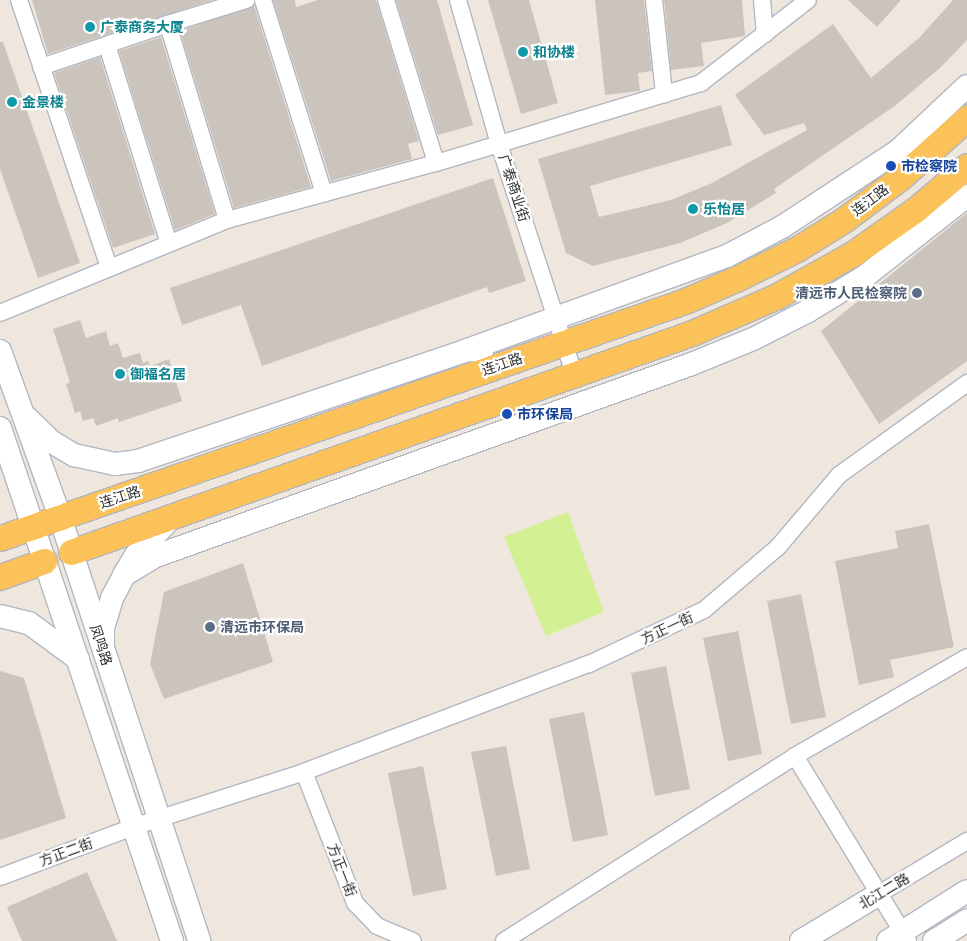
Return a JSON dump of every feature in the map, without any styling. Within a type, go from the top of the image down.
[{"type":"main road","name":"连江路","points":[[22,413],[52,442],[74,455],[115,464],[130,462],[467,350],[727,256],[782,227],[899,150],[967,86]]},
{"type":"main road","name":"连江路","points":[[0,538],[685,301],[797,249],[845,220],[900,177],[967,118]]},
{"type":"main road","points":[[0,577],[692,333],[777,296],[854,253],[915,210],[967,166]]},
{"type":"main road","points":[[124,575],[156,556],[689,365],[753,339],[808,311],[864,277],[967,196]]},
{"type":"main road","name":"凤鸣路","points":[[0,350],[60,517],[198,941]]},
{"type":"main road","points":[[467,350],[530,354]]},
{"type":"main road","points":[[0,429],[0,439]]},
{"type":"main road","name":"凤鸣路","points":[[0,429],[172,941]]},
{"type":"main road","points":[[103,651],[103,628],[112,598],[136,555],[172,517]]},
{"type":"main road","points":[[0,616],[29,623],[78,659]]},
{"type":"main road","points":[[900,938],[967,891]]},
{"type":"main road","name":"北江二路","points":[[801,941],[879,894]]},
{"type":"main road","points":[[934,941],[967,920]]},
{"type":"street","points":[[19,0],[109,268]]},
{"type":"street","points":[[42,67],[168,24],[246,0]]},
{"type":"street","points":[[263,0],[324,194]]},
{"type":"street","points":[[386,0],[436,163]]},
{"type":"street","name":"广泰商业街","points":[[458,0],[499,144],[574,374]]},
{"type":"street","points":[[654,0],[664,94]]},
{"type":"street","points":[[762,0],[765,34]]},
{"type":"street","points":[[0,313],[227,220],[436,163],[701,83],[808,0]]},
{"type":"street","points":[[168,24],[227,220]]},
{"type":"street","points":[[107,45],[168,244]]},
{"type":"street","name":"方正一街","points":[[157,819],[304,772],[589,664],[704,610],[778,547],[839,475],[967,383]]},
{"type":"street","points":[[504,941],[795,756],[967,657]]},
{"type":"street","points":[[795,756],[879,894],[900,938]]},
{"type":"street","name":"方正一街","points":[[304,772],[355,903],[377,926],[413,941]]},
{"type":"street","name":"方正二街","points":[[0,877],[157,819]]},
{"type":"street","name":"北江二路","points":[[879,894],[967,841]]},
{"type":"green space","points":[[568,512],[604,612],[546,636],[504,537]]},
{"type":"building","name":"广泰商务大厦","points":[[32,0],[212,0],[48,54]]},
{"type":"building","points":[[273,0],[295,0],[296,7],[318,0],[376,0],[419,141],[408,144],[412,159],[331,181]]},
{"type":"building","points":[[396,0],[437,0],[473,125],[438,135]]},
{"type":"building","name":"和协楼","points":[[488,0],[529,0],[558,103],[521,114]]},
{"type":"building","points":[[595,0],[644,0],[652,71],[638,73],[640,91],[605,95]]},
{"type":"building","points":[[664,0],[742,0],[745,36],[701,43],[704,66],[671,70]]},
{"type":"building","points":[[848,0],[901,0],[877,27]]},
{"type":"building","points":[[953,0],[967,0],[967,40],[941,67],[896,105],[774,189],[776,193],[727,223],[680,243],[593,266],[566,253],[538,159],[721,105],[732,145],[590,186],[599,217],[671,200],[712,183],[807,130],[804,123],[764,135],[735,95],[833,24],[871,78],[919,38]]},
{"type":"building","points":[[254,5],[311,187],[234,208],[180,31]]},
{"type":"building","points":[[161,37],[215,214],[175,230],[119,51]]},
{"type":"building","name":"金景楼","points":[[0,42],[3,42],[80,263],[38,278],[0,169]]},
{"type":"building","points":[[100,57],[155,234],[113,248],[54,73]]},
{"type":"building","points":[[493,178],[526,281],[489,293],[487,287],[262,366],[241,305],[182,325],[170,288]]},
{"type":"building","name":"清远市人民检察院","points":[[967,213],[967,361],[879,424],[821,331]]},
{"type":"building","name":"御福名居","points":[[80,320],[86,338],[106,331],[110,346],[118,343],[123,358],[140,353],[143,363],[148,361],[150,366],[169,359],[182,401],[119,422],[118,418],[96,426],[93,418],[83,421],[80,411],[75,413],[66,384],[70,382],[53,329]]},
{"type":"building","points":[[929,524],[954,647],[890,660],[894,677],[859,685],[835,561],[898,548],[895,531]]},
{"type":"building","name":"清远市环保局","points":[[243,563],[273,662],[164,699],[150,664],[164,592]]},
{"type":"building","points":[[801,594],[826,717],[791,724],[767,601]]},
{"type":"building","points":[[738,631],[762,754],[728,761],[703,638]]},
{"type":"building","points":[[666,666],[690,789],[655,796],[631,673]]},
{"type":"building","points":[[0,671],[24,678],[66,818],[0,840]]},
{"type":"building","points":[[584,712],[608,835],[573,842],[549,719]]},
{"type":"building","points":[[506,746],[530,869],[496,876],[471,752]]},
{"type":"building","points":[[423,766],[447,889],[413,896],[388,773]]},
{"type":"building","points":[[87,872],[117,941],[22,941],[7,907]]},
{"type":"place","name":"广泰商务大厦","points":[[90,27]]},
{"type":"place","name":"和协楼","points":[[523,52]]},
{"type":"place","name":"金景楼","points":[[12,102]]},
{"type":"place","name":"市检察院","points":[[891,166]]},
{"type":"place","name":"乐怡居","points":[[693,209]]},
{"type":"place","name":"清远市人民检察院","points":[[917,293]]},
{"type":"place","name":"御福名居","points":[[120,374]]},
{"type":"place","name":"市环保局","points":[[507,414]]},
{"type":"place","name":"清远市环保局","points":[[210,627]]}]
